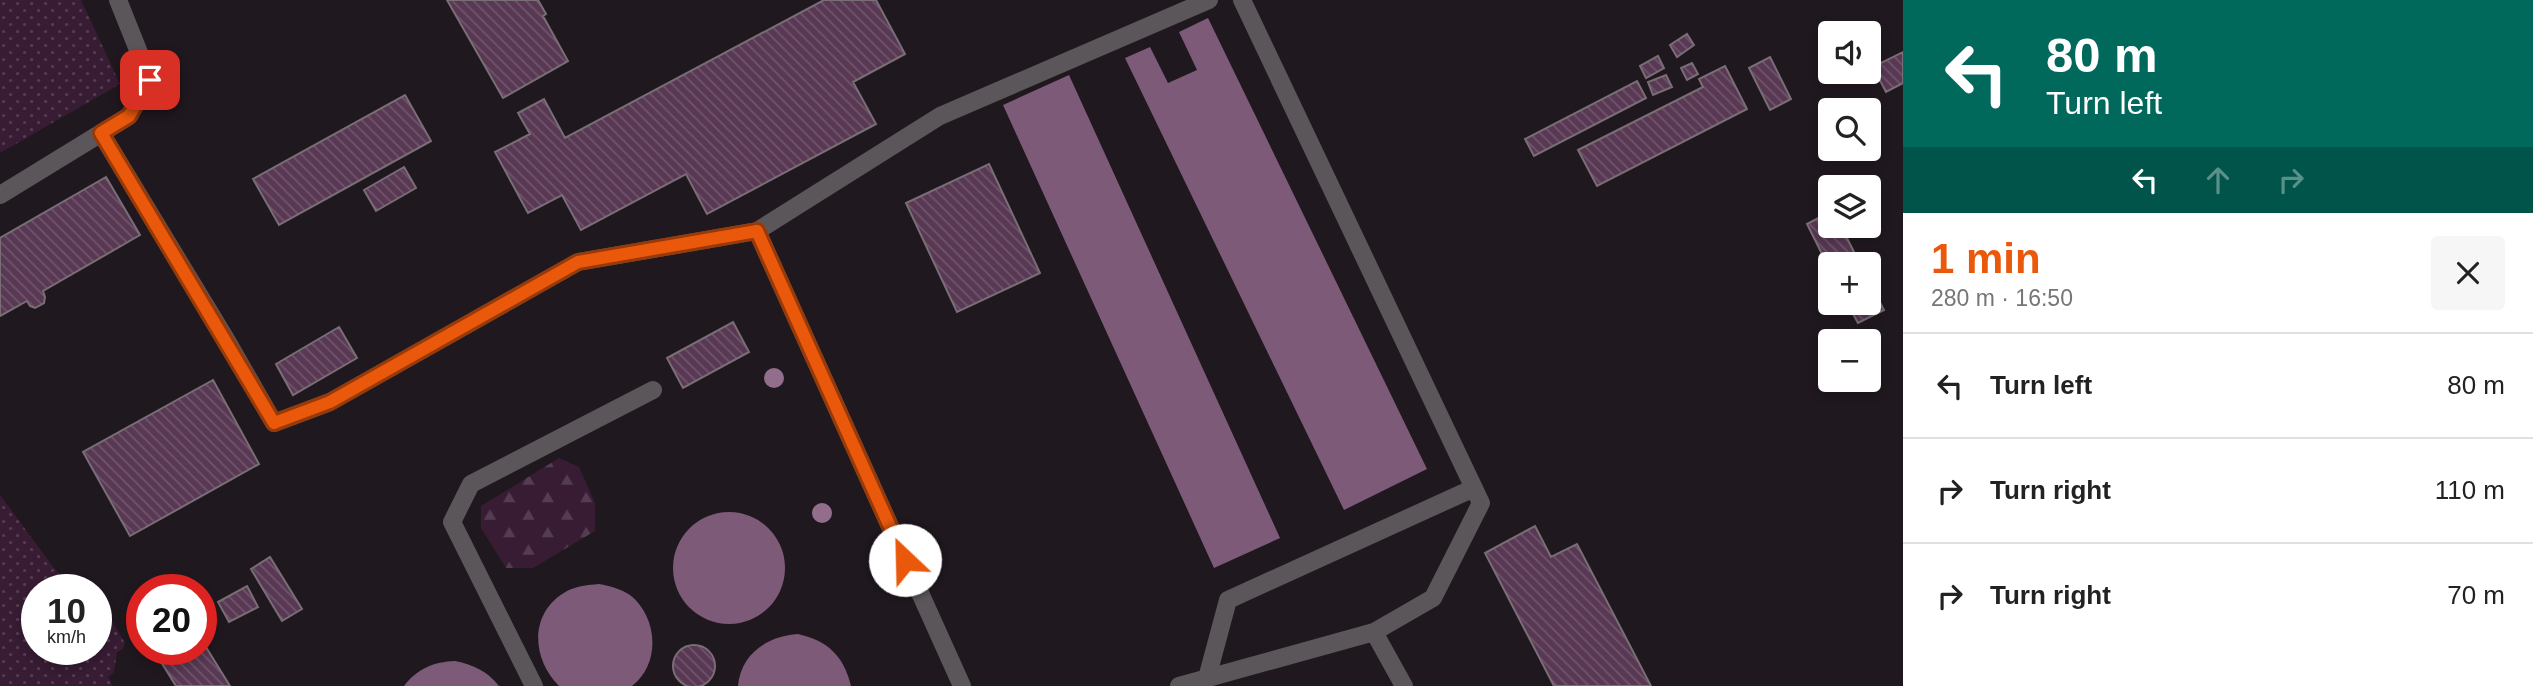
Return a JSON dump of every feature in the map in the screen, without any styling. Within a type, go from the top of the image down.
[{"type":"lane","points":[[0,195],[129,116],[150,80],[118,0]]},
{"type":"lane","points":[[101,133],[274,423],[330,402],[578,262],[757,231],[940,116],[1209,0]]},
{"type":"lane","points":[[1183,686],[1374,632],[1433,598],[1481,503],[1242,0]]},
{"type":"lane","points":[[757,231],[962,686]]},
{"type":"lane","points":[[534,686],[452,522],[471,484],[653,390]]},
{"type":"lane","points":[[1207,678],[1228,600],[1474,488]]},
{"type":"lane","points":[[1374,632],[1404,686]]},
{"type":"green space","points":[[0,0],[81,0],[120,84],[0,153]]},
{"type":"green space","points":[[559,458],[579,467],[595,503],[595,531],[533,568],[506,568],[481,528],[481,506]]},
{"type":"green space","points":[[0,495],[60,574],[21,574],[21,665],[112,665],[112,621],[125,643],[123,649],[117,652],[114,672],[108,677],[113,686],[0,686]]},
{"type":"shaded area","points":[[1208,18],[1427,469],[1344,510],[1125,58],[1150,47],[1168,83],[1197,70],[1179,32]]},
{"type":"shaded area","points":[[1069,75],[1280,538],[1214,568],[1003,105]]},
{"type":"shaded area","points":[[729,512],[751,516],[769,528],[781,546],[785,568],[781,590],[769,608],[751,620],[729,624],[707,620],[689,608],[677,590],[673,568],[677,546],[689,528],[707,516]]},
{"type":"shaded area","points":[[599,584],[630,595],[646,615],[652,640],[648,666],[632,686],[559,686],[550,675],[539,649],[540,623],[555,600],[567,591]]},
{"type":"shaded area","points":[[798,634],[818,641],[833,651],[844,666],[851,686],[738,686],[744,664],[758,648],[776,638]]},
{"type":"shaded area","points":[[455,661],[480,669],[499,686],[404,686],[427,667]]},
{"type":"building","points":[[447,0],[538,0],[546,14],[543,16],[568,61],[503,98]]},
{"type":"building","points":[[824,0],[876,0],[905,54],[853,82],[876,124],[707,214],[686,174],[581,230],[562,195],[528,213],[495,152],[530,134],[518,113],[544,99],[565,138]]},
{"type":"building","points":[[1687,34],[1694,45],[1677,57],[1670,45]]},
{"type":"building","points":[[1903,52],[1903,83],[1886,92],[1881,82],[1881,63]]},
{"type":"building","points":[[1658,56],[1664,68],[1646,78],[1640,66]]},
{"type":"building","points":[[1770,57],[1791,99],[1770,110],[1749,68]]},
{"type":"building","points":[[1692,63],[1698,74],[1687,80],[1681,68]]},
{"type":"building","points":[[1725,66],[1747,109],[1597,186],[1578,150],[1703,87],[1699,79]]},
{"type":"building","points":[[1666,75],[1672,87],[1653,95],[1648,82]]},
{"type":"building","points":[[1637,81],[1646,98],[1534,156],[1525,139]]},
{"type":"building","points":[[405,95],[431,141],[279,225],[253,179]]},
{"type":"building","points":[[989,164],[1040,273],[957,312],[906,203]]},
{"type":"building","points":[[404,167],[416,188],[376,211],[364,190]]},
{"type":"building","points":[[106,177],[140,235],[43,291],[44,303],[35,308],[27,301],[0,316],[0,238]]},
{"type":"building","points":[[1818,218],[1818,238],[1847,238],[1854,252],[1821,252],[1807,224]]},
{"type":"building","points":[[1854,315],[1874,315],[1858,323]]},
{"type":"building","points":[[733,322],[749,352],[683,388],[667,358]]},
{"type":"building","points":[[339,327],[357,358],[293,395],[276,364]]},
{"type":"building","points":[[213,380],[259,464],[130,536],[83,452]]},
{"type":"building","points":[[1535,526],[1551,557],[1577,544],[1651,686],[1554,686],[1485,553]]},
{"type":"building","points":[[270,557],[302,609],[282,621],[251,569]]},
{"type":"building","points":[[247,586],[258,607],[229,622],[218,602]]},
{"type":"building","points":[[694,645],[709,651],[715,666],[709,681],[694,687],[679,681],[673,666],[679,651]]},
{"type":"building","points":[[163,665],[217,665],[230,686],[176,686]]},
{"type":"route","points":[[150,80],[129,116],[101,133],[274,423],[330,402],[578,262],[757,231],[905,560]]}]
